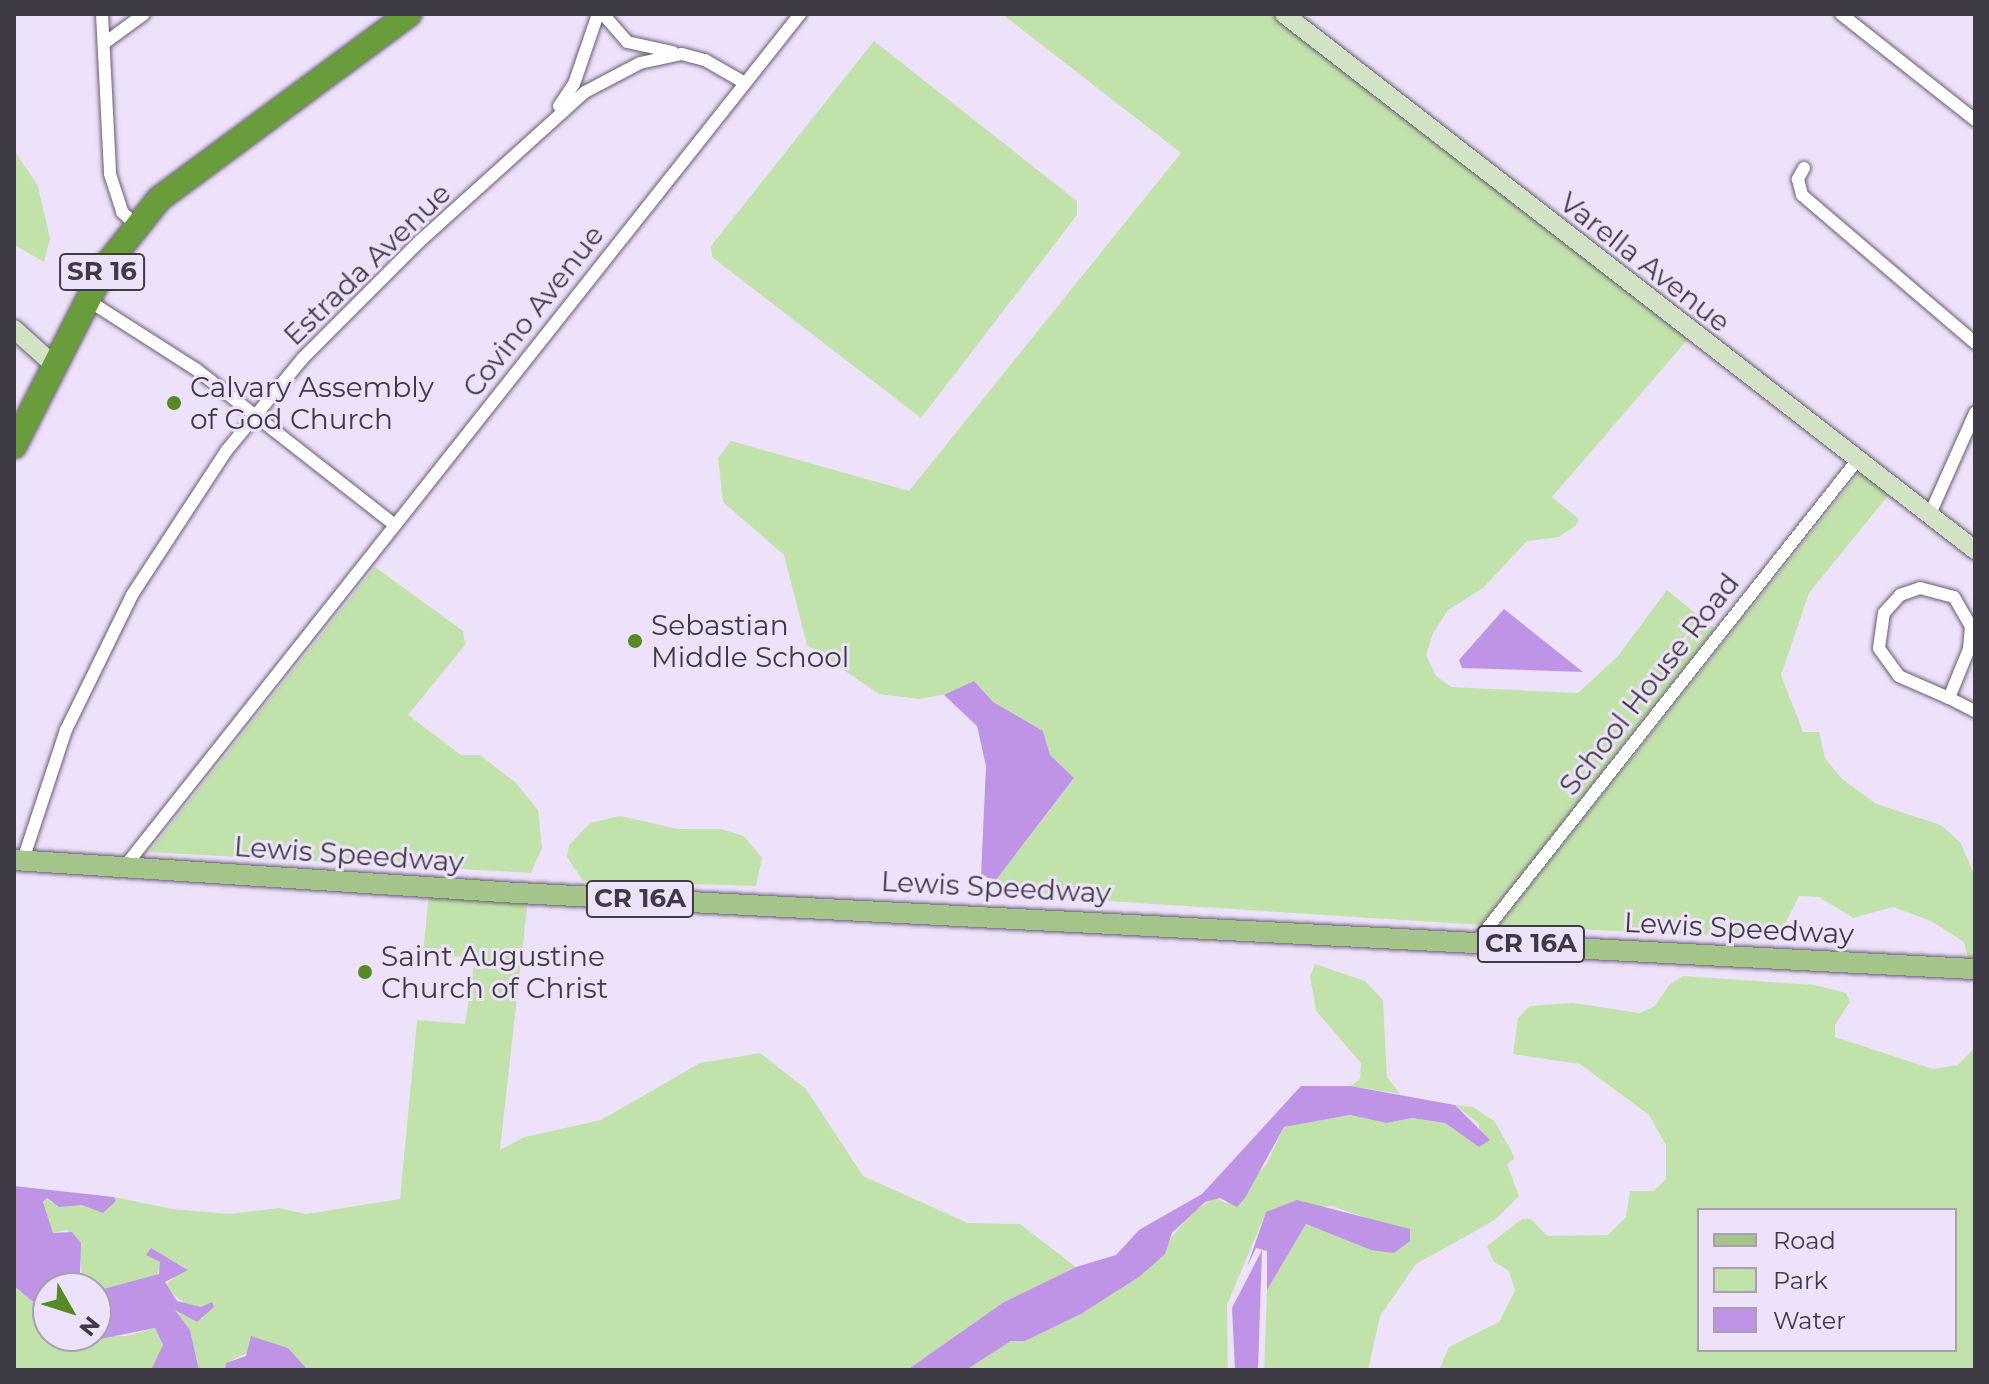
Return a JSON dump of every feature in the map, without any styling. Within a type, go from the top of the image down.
[{"type":"highway","name":"SR 16","points":[[14,446],[86,299],[136,225],[159,199],[235,139],[409,14]]},
{"type":"main road","name":"Lewis Speedway","points":[[18,860],[518,893],[1478,940],[1975,969]]},
{"type":"street","points":[[102,14],[106,42],[110,174],[122,212],[136,225]]},
{"type":"street","points":[[106,42],[144,14]]},
{"type":"street","points":[[551,118],[574,84],[600,14],[627,42],[705,60],[745,83]]},
{"type":"street","name":"Covino Avenue","points":[[126,865],[800,14]]},
{"type":"street","name":"Varella Avenue","points":[[1284,14],[1681,327],[1859,458],[1975,550]]},
{"type":"street","points":[[1841,14],[1975,120]]},
{"type":"street","name":"Estrada Avenue","points":[[18,860],[66,730],[105,644],[164,542],[254,415],[360,298],[551,118],[603,81],[640,63],[682,54]]},
{"type":"street","points":[[1804,168],[1798,179],[1802,195],[1975,343]]},
{"type":"street","points":[[86,299],[197,370],[395,525]]},
{"type":"street","points":[[14,329],[54,365]]},
{"type":"street","points":[[1930,514],[1975,413]]},
{"type":"street","name":"School House Road","points":[[1478,940],[1859,458]]},
{"type":"street","points":[[1949,698],[1972,637],[1968,615],[1943,590],[1909,590],[1884,613],[1879,648],[1899,676],[1975,711]]},
{"type":"green space","points":[[1002,14],[1275,14],[1688,339],[1552,497],[1579,519],[1576,525],[1559,537],[1527,541],[1483,588],[1448,610],[1433,633],[1426,655],[1436,676],[1451,687],[1578,693],[1618,656],[1667,590],[1715,629],[1482,925],[996,894],[996,880],[1074,779],[1050,755],[1043,731],[993,702],[974,681],[952,693],[919,699],[879,694],[807,645],[784,555],[723,502],[718,458],[731,441],[909,491],[1181,153]]},
{"type":"green space","points":[[874,41],[1077,201],[1077,215],[921,418],[712,257],[711,246]]},
{"type":"green space","points":[[14,150],[38,186],[50,239],[44,262],[14,245]]},
{"type":"green space","points":[[1863,468],[1891,492],[1809,593],[1781,675],[1803,732],[1819,732],[1825,758],[1841,778],[1876,804],[1941,825],[1960,842],[1975,876],[1975,963],[1969,963],[1964,942],[1931,921],[1893,907],[1853,918],[1819,897],[1799,896],[1778,938],[1498,926]]},
{"type":"green space","points":[[375,567],[463,631],[465,645],[408,715],[461,755],[480,755],[516,783],[538,810],[542,848],[531,873],[149,852]]},
{"type":"green space","points":[[620,816],[678,829],[721,829],[744,836],[762,858],[756,886],[583,881],[567,857],[569,845],[590,823]]},
{"type":"green space","points":[[429,893],[528,899],[500,1150],[525,1137],[601,1120],[700,1063],[760,1053],[806,1089],[863,1176],[968,1223],[1020,1224],[1076,1267],[1004,1302],[907,1370],[308,1370],[288,1348],[247,1353],[230,1361],[225,1370],[199,1370],[190,1330],[175,1310],[202,1319],[211,1303],[201,1307],[184,1303],[164,1286],[186,1268],[151,1249],[161,1265],[156,1278],[112,1289],[112,1272],[81,1272],[80,1257],[67,1230],[53,1233],[43,1203],[47,1198],[52,1203],[83,1205],[116,1202],[114,1197],[172,1209],[228,1214],[279,1208],[306,1214],[400,1199],[417,1020],[465,1024],[475,958],[423,954]]},
{"type":"green space","points":[[1315,964],[1365,981],[1383,1000],[1387,1077],[1400,1094],[1350,1086],[1360,1079],[1361,1063],[1316,1011],[1310,976]]},
{"type":"green space","points":[[1683,976],[1815,985],[1846,993],[1850,1002],[1835,1025],[1835,1037],[1933,1069],[1958,1065],[1975,1047],[1975,1370],[1439,1370],[1449,1347],[1499,1322],[1515,1291],[1509,1271],[1493,1261],[1487,1246],[1522,1219],[1531,1219],[1547,1236],[1608,1235],[1626,1217],[1630,1191],[1654,1191],[1666,1179],[1666,1145],[1649,1115],[1580,1064],[1513,1054],[1518,1018],[1530,1006],[1573,1003],[1640,1013],[1655,1006],[1670,984]]},
{"type":"green space","points":[[1455,1105],[1473,1107],[1494,1121],[1514,1159],[1507,1164],[1519,1196],[1495,1220],[1416,1264],[1380,1316],[1368,1370],[1264,1370],[1267,1290],[1306,1224],[1371,1250],[1387,1251],[1393,1227],[1332,1206],[1266,1212],[1227,1305],[1228,1370],[966,1370],[1011,1341],[1025,1341],[1081,1314],[1139,1277],[1193,1211],[1215,1198],[1226,1203],[1266,1165],[1284,1127],[1350,1115],[1387,1123],[1412,1118],[1445,1123],[1479,1147],[1479,1124]]},
{"type":"green space","points":[[14,1286],[32,1301],[32,1352],[112,1352],[112,1336],[126,1336],[155,1328],[163,1345],[151,1370],[14,1370]]},
{"type":"water","points":[[1504,609],[1583,672],[1462,668],[1459,660]]},
{"type":"water","points":[[974,681],[993,702],[1043,731],[1050,755],[1074,778],[996,880],[981,876],[986,766],[977,726],[944,695]]},
{"type":"water","points":[[1301,1086],[1350,1086],[1455,1105],[1490,1140],[1479,1147],[1445,1123],[1412,1118],[1387,1123],[1350,1115],[1284,1127],[1237,1207],[1220,1198],[1205,1202],[1172,1233],[1165,1254],[1139,1277],[1081,1314],[1025,1341],[1011,1341],[966,1370],[907,1370],[1004,1302],[1076,1267],[1116,1255],[1139,1230],[1202,1194]]},
{"type":"water","points":[[14,1186],[114,1197],[116,1201],[103,1213],[82,1205],[59,1207],[47,1198],[43,1202],[53,1233],[72,1232],[81,1243],[80,1272],[32,1272],[32,1301],[14,1286]]},
{"type":"water","points":[[1297,1200],[1410,1229],[1410,1241],[1394,1253],[1371,1250],[1306,1224],[1267,1290],[1267,1251],[1256,1248],[1247,1267],[1266,1212]]},
{"type":"water","points":[[151,1248],[188,1270],[165,1282],[177,1301],[201,1307],[212,1302],[214,1307],[197,1322],[175,1310],[190,1330],[199,1370],[151,1370],[163,1345],[155,1328],[112,1337],[112,1287],[159,1274],[160,1262],[146,1255]]},
{"type":"water","points":[[1262,1250],[1258,1370],[1235,1370],[1232,1308]]},
{"type":"water","points":[[251,1336],[288,1348],[308,1370],[225,1370],[226,1363],[246,1356]]},
{"type":"place","name":"Calvary Assembly of God Church","points":[[174,403]]},
{"type":"place","name":"Sebastian Middle School","points":[[635,641]]},
{"type":"place","name":"Saint Augustine Church of Christ","points":[[365,972]]}]
